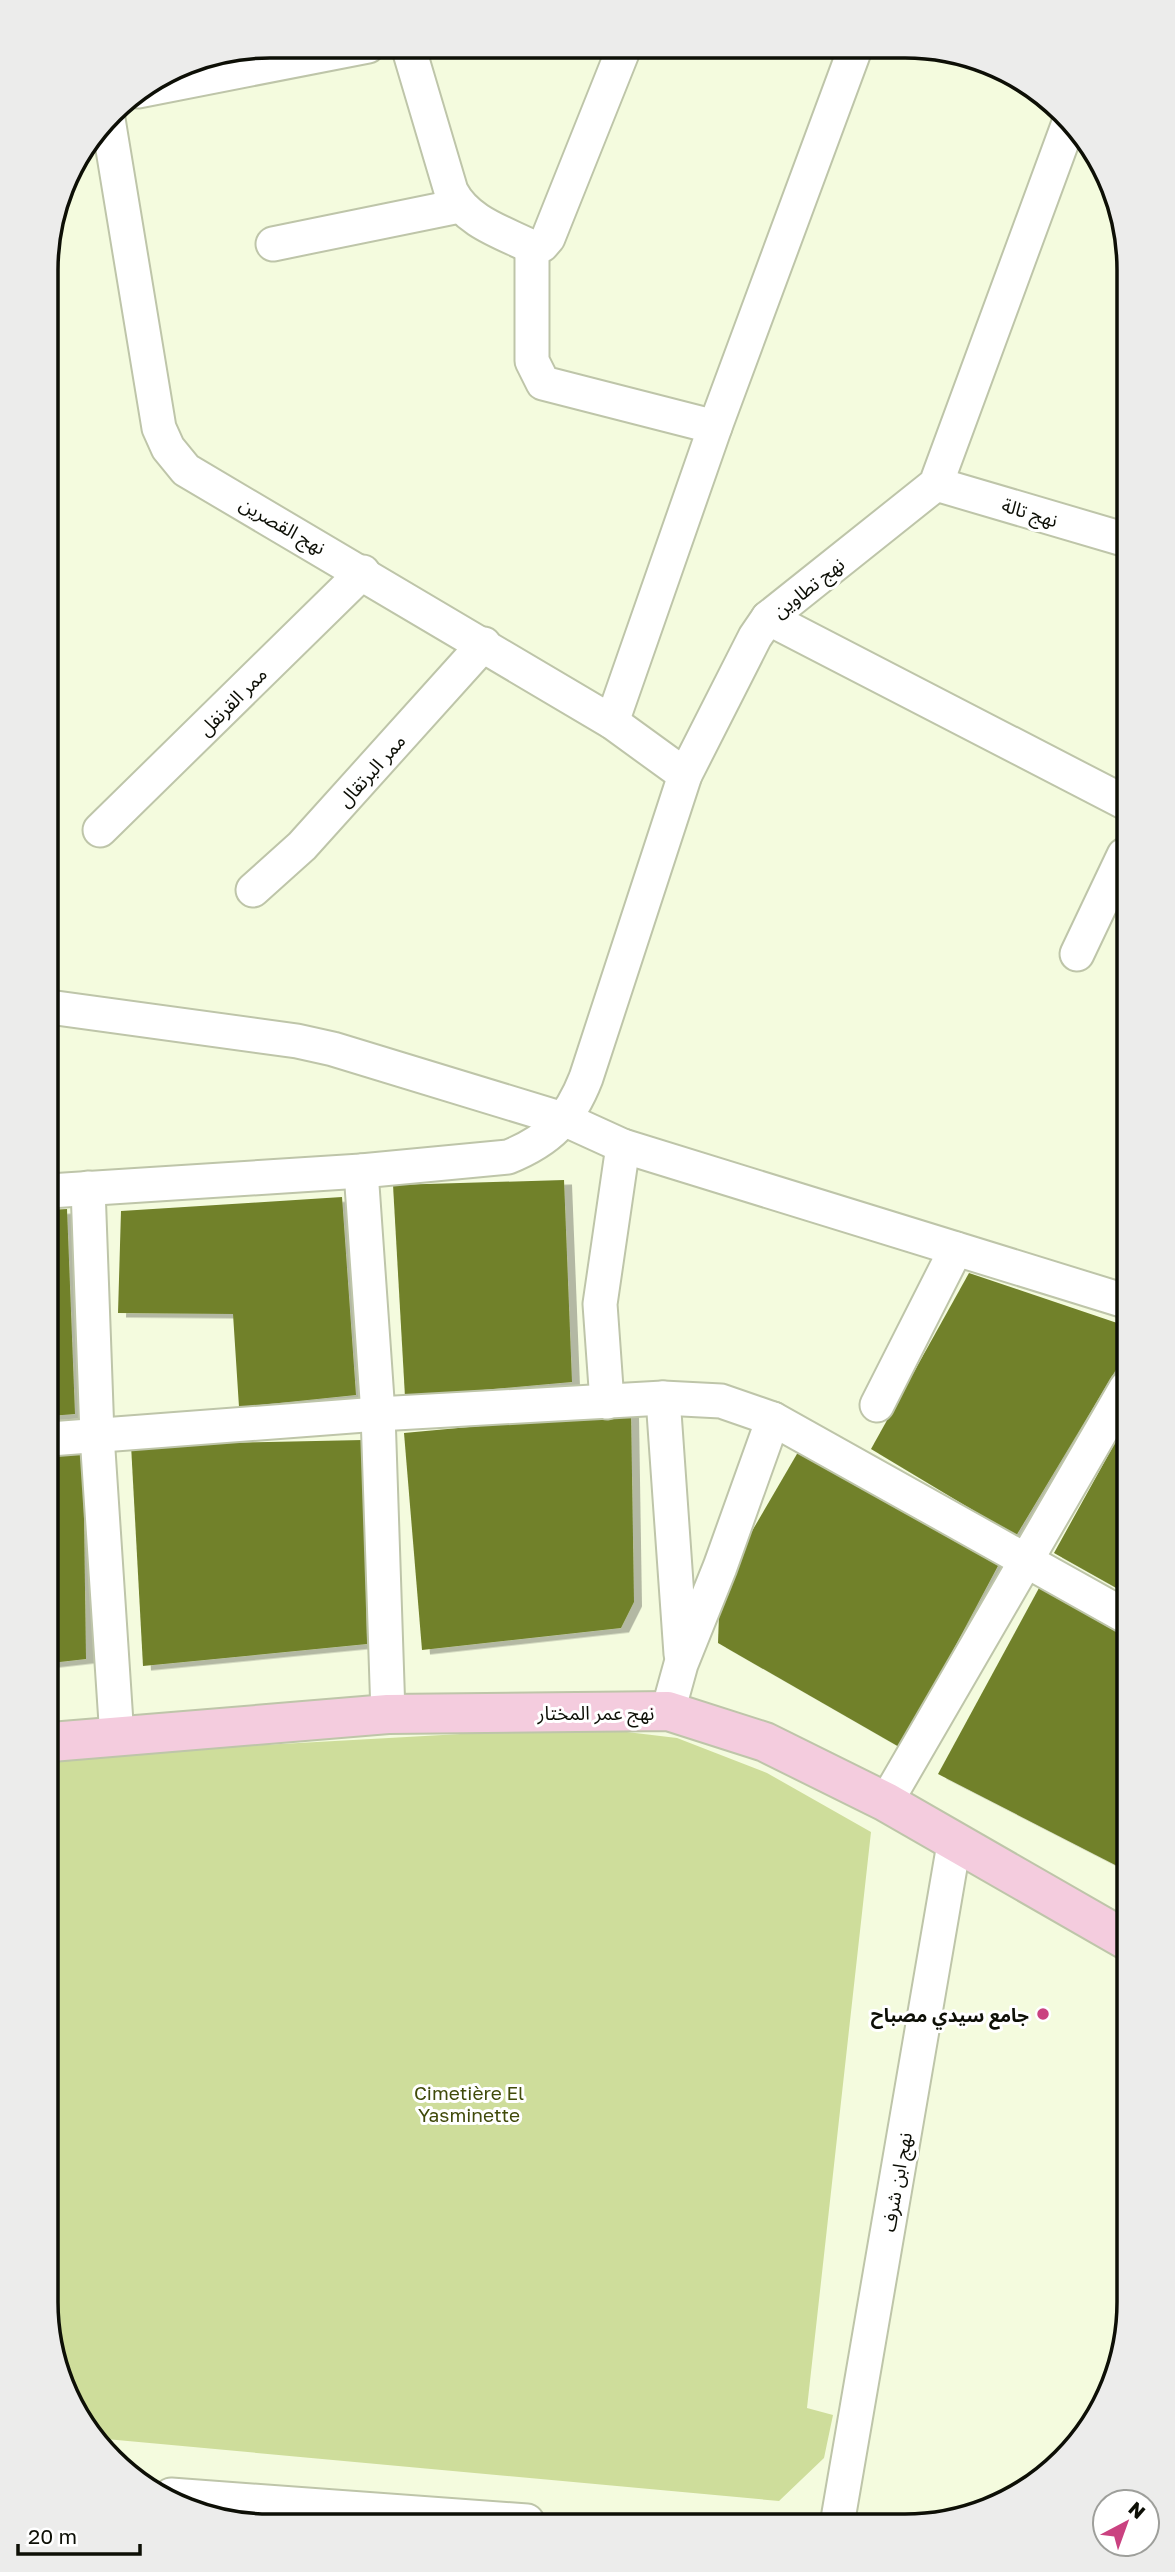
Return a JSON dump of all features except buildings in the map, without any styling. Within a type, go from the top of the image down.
[{"type":"street","points":[[164,86],[307,58]]},
{"type":"street","points":[[412,58],[459,206],[472,217],[533,247],[542,246],[548,238],[620,58]]},
{"type":"street","points":[[612,722],[715,427],[852,58]]},
{"type":"street","name":"نهج القصرين","points":[[110,130],[159,428],[168,448],[186,470],[363,572],[612,722],[685,775]]},
{"type":"street","points":[[936,484],[1065,132]]},
{"type":"street","points":[[272,244],[459,206]]},
{"type":"street","points":[[533,247],[532,360],[543,383],[715,427]]},
{"type":"street","name":"نهج تالة","points":[[936,484],[1117,537]]},
{"type":"street","name":"نهج تطاوين","points":[[566,1120],[586,1078],[685,775],[755,637],[768,618],[936,484]]},
{"type":"street","name":"ممر القرنفل","points":[[100,831],[363,572]]},
{"type":"street","points":[[768,618],[1117,798]]},
{"type":"street","name":"ممر البرتقال","points":[[253,890],[302,846],[484,645]]},
{"type":"street","points":[[1077,954],[1117,870]]},
{"type":"street","points":[[58,1008],[298,1041],[566,1120],[623,1146],[1117,1299]]},
{"type":"street","points":[[58,1190],[361,1171],[508,1157],[522,1151],[566,1120]]},
{"type":"street","points":[[607,1402],[600,1304],[623,1146]]},
{"type":"street","points":[[361,1171],[378,1414],[388,1714]]},
{"type":"street","points":[[88,1188],[97,1434],[117,1738]]},
{"type":"street","points":[[877,1405],[957,1249]]},
{"type":"street","points":[[663,1398],[681,1664]]},
{"type":"street","points":[[58,1438],[378,1414],[663,1398],[721,1401],[773,1419],[1117,1611]]},
{"type":"street","points":[[886,1802],[1117,1403]]},
{"type":"street","points":[[668,1711],[681,1664],[720,1567],[773,1419]]},
{"type":"street","name":"نهج عمر المختار","points":[[58,1742],[388,1714],[668,1711],[765,1742],[886,1802],[954,1844],[1117,1935]]},
{"type":"street","name":"نهج ابن شرف","points":[[839,2514],[954,1844]]},
{"type":"street","points":[[186,2496],[431,2514]]},
{"type":"green space","name":"Cimetière El Yasminette","points":[[585,1727],[677,1738],[767,1773],[871,1832],[807,2408],[833,2415],[824,2458],[779,2501],[109,2439],[86,2408],[74,2383],[60,2330],[58,1757]]},
{"type":"place","name":"جامع سيدي مصباح","points":[[1043,2014]]}]
